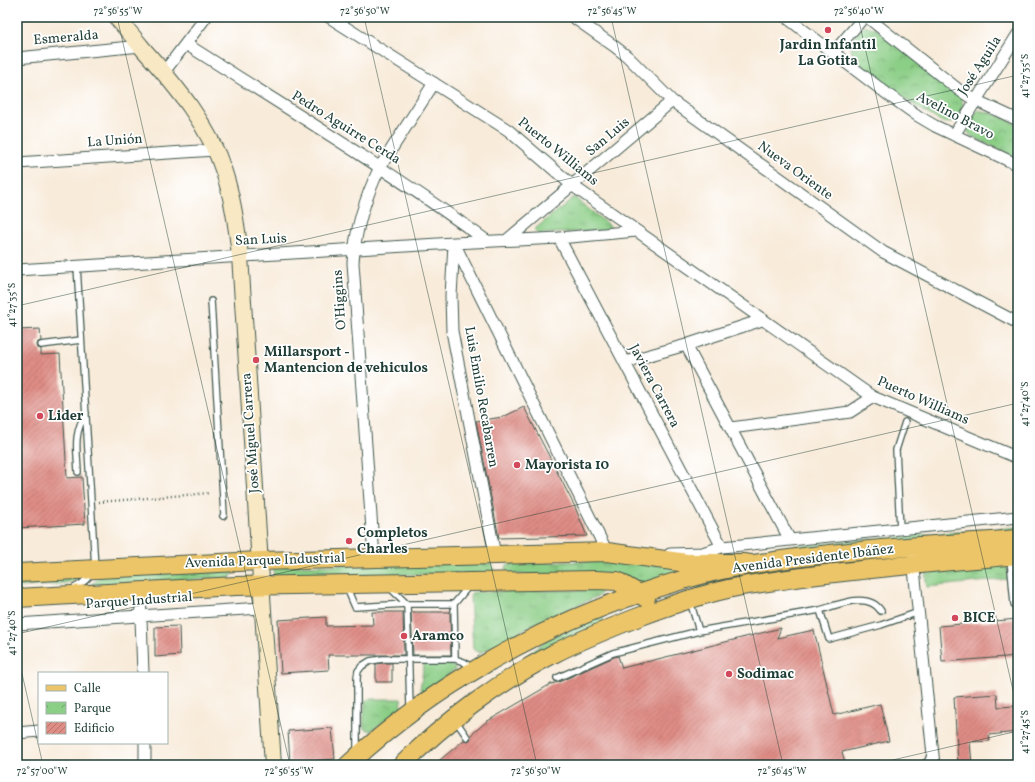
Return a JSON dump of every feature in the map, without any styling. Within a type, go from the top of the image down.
[{"type":"main road","name":"Avenida Presidente Ibáñez","points":[[353,761],[410,714],[474,670],[517,645],[567,621],[639,594],[695,576],[751,564],[852,552],[1018,539]]},
{"type":"main road","name":"Avenida Parque Industrial","points":[[17,573],[259,561],[607,552],[687,564],[751,564]]},
{"type":"main road","points":[[494,582],[499,578],[502,569],[500,561],[495,555]]},
{"type":"main road","name":"Avenida Presidente Ibáñez","points":[[410,761],[454,719],[515,676],[553,654],[611,627],[689,599],[728,589],[761,583],[835,573],[1014,555]]},
{"type":"main road","name":"Avenida Parque Industrial","points":[[17,598],[261,585],[610,580],[622,583],[656,603],[671,606]]},
{"type":"street","name":"José Miguel Carrera","points":[[116,17],[164,72],[199,120],[224,171],[232,202],[240,256],[273,765]]},
{"type":"street","points":[[164,72],[206,17]]},
{"type":"street","name":"Puerto Williams","points":[[329,17],[508,130],[573,186],[873,397],[1018,458]]},
{"type":"street","name":"Nueva Oriente","points":[[573,17],[628,57],[672,101],[883,252],[1018,323]]},
{"type":"street","name":"Avelino Bravo","points":[[786,17],[918,116],[1018,165]]},
{"type":"street","points":[[833,53],[864,17]]},
{"type":"street","name":"Avelino Bravo","points":[[867,17],[946,81],[975,100],[1018,120]]},
{"type":"street","name":"José Aguila","points":[[954,134],[1018,34]]},
{"type":"street","name":"Pedro Aguirre Cerda","points":[[186,44],[380,167],[488,241]]},
{"type":"street","name":"Esmeralda","points":[[17,58],[141,46]]},
{"type":"street","name":"O'Higgins","points":[[374,558],[353,263],[354,249],[363,212],[380,167],[434,83]]},
{"type":"street","name":"San Luis","points":[[507,240],[573,186],[672,101]]},
{"type":"street","name":"La Unión","points":[[17,163],[215,150]]},
{"type":"street","name":"San Luis","points":[[17,270],[559,238],[637,231]]},
{"type":"street","name":"Javiera Carrera","points":[[559,238],[722,547]]},
{"type":"street","points":[[454,243],[607,552]]},
{"type":"street","name":"Luis Emilio Recabarren","points":[[454,243],[451,296],[452,331],[495,555]]},
{"type":"street","points":[[625,362],[686,345],[762,320]]},
{"type":"street","points":[[686,345],[790,540]]},
{"type":"street","points":[[731,428],[850,412],[873,397]]},
{"type":"street","name":"Avenida Presidente Ibáñez","points":[[607,552],[683,554],[702,552],[722,547],[1018,517]]},
{"type":"street","points":[[912,547],[934,765]]},
{"type":"street","points":[[140,591],[143,672]]},
{"type":"street","name":"Parque Industrial","points":[[17,624],[262,608]]},
{"type":"street","points":[[17,733],[38,731]]},
{"type":"street","points":[[145,744],[145,765]]},
{"type":"lane","points":[[57,596],[84,583],[91,576],[95,568],[77,266]]},
{"type":"lane","points":[[211,301],[224,507],[223,516]]},
{"type":"lane","points":[[41,345],[82,340]]},
{"type":"lane","points":[[78,472],[77,431],[80,422],[86,413]]},
{"type":"lane","points":[[900,529],[896,450],[905,422]]},
{"type":"lane","points":[[1014,555],[1014,604]]},
{"type":"lane","points":[[455,659],[454,604],[472,582]]},
{"type":"lane","points":[[384,583],[407,604],[410,714]]},
{"type":"lane","points":[[345,584],[355,607],[407,604],[454,604]]},
{"type":"lane","points":[[689,599],[699,631]]},
{"type":"lane","points":[[557,678],[613,653],[699,631],[820,610],[859,600],[872,602],[881,610]]},
{"type":"lane","points":[[820,610],[829,639],[882,625],[918,612]]},
{"type":"lane","points":[[353,761],[356,678],[358,671],[362,666],[370,661],[383,659],[455,659],[464,662],[474,670]]},
{"type":"lane","points":[[454,719],[467,738]]},
{"type":"lane","points":[[922,765],[928,761],[932,747]]},
{"type":"path","points":[[91,502],[210,493]]},
{"type":"green space","points":[[868,26],[877,29],[961,96],[963,105],[959,114],[953,121],[946,123],[939,121],[887,85],[858,62],[852,52],[851,40],[863,27]]},
{"type":"green space","points":[[979,110],[994,114],[1018,125],[1018,159],[971,136],[968,133],[970,120]]},
{"type":"green space","points":[[574,197],[610,226],[612,228],[611,230],[538,234],[535,231],[536,228]]},
{"type":"green space","points":[[1018,527],[1018,533],[727,555],[807,544]]},
{"type":"green space","points":[[853,558],[853,561],[755,575],[697,588],[697,584],[708,580]]},
{"type":"green space","points":[[616,561],[695,568],[647,584],[624,577],[508,574],[505,570],[507,565],[513,563]]},
{"type":"green space","points":[[489,563],[494,569],[493,573],[274,577],[273,566]]},
{"type":"green space","points":[[1006,563],[1008,579],[927,587],[925,572]]},
{"type":"green space","points":[[233,571],[230,578],[90,585],[102,574]]},
{"type":"green space","points":[[82,577],[60,584],[17,587],[17,578]]},
{"type":"green space","points":[[598,590],[601,592],[599,596],[534,624],[480,653],[473,649],[471,593]]},
{"type":"green space","points":[[602,615],[604,621],[514,667],[547,639]]},
{"type":"green space","points":[[424,663],[450,664],[456,669],[425,692],[422,692],[420,690]]},
{"type":"green space","points":[[369,699],[401,699],[402,708],[371,731],[363,728],[365,702]]},
{"type":"building","name":"Lider","points":[[40,329],[41,341],[38,342],[37,345],[38,348],[41,349],[41,355],[60,354],[67,478],[82,477],[85,524],[17,528],[17,330]]},
{"type":"building","name":"Mayorista 10","points":[[524,407],[575,507],[587,536],[499,538],[476,421],[503,417]]},
{"type":"building","points":[[372,612],[403,612],[404,655],[328,655],[329,670],[281,673],[278,620],[326,617],[326,626],[373,625]]},
{"type":"building","points":[[411,612],[450,612],[451,655],[413,655]]},
{"type":"building","points":[[1018,619],[1018,656],[942,662],[939,626]]},
{"type":"building","points":[[179,626],[180,655],[155,657],[155,627]]},
{"type":"building","name":"Sodimac","points":[[781,628],[777,638],[814,630],[834,715],[880,704],[889,741],[842,752],[845,762],[833,765],[434,765],[464,740],[470,740],[471,735],[486,722],[551,684],[559,682],[614,657],[618,656],[622,668]]},
{"type":"building","points":[[392,663],[392,682],[376,682],[376,664]]},
{"type":"building","points":[[997,694],[998,707],[1018,706],[1018,732],[989,735],[990,741],[970,742],[972,765],[958,765],[954,697]]},
{"type":"building","points":[[332,728],[335,759],[290,763],[288,731]]},
{"type":"place","name":"Jardin Infantil La Gotita","points":[[828,30]]},
{"type":"place","name":"Millarsport - Mantencion de vehiculos","points":[[256,360]]},
{"type":"place","name":"Lider","points":[[40,416]]},
{"type":"place","name":"Mayorista 10","points":[[517,465]]},
{"type":"place","name":"Completos Charles","points":[[349,541]]},
{"type":"place","name":"BICE","points":[[955,618]]},
{"type":"place","name":"Aramco","points":[[404,636]]},
{"type":"place","name":"Sodimac","points":[[729,674]]}]
